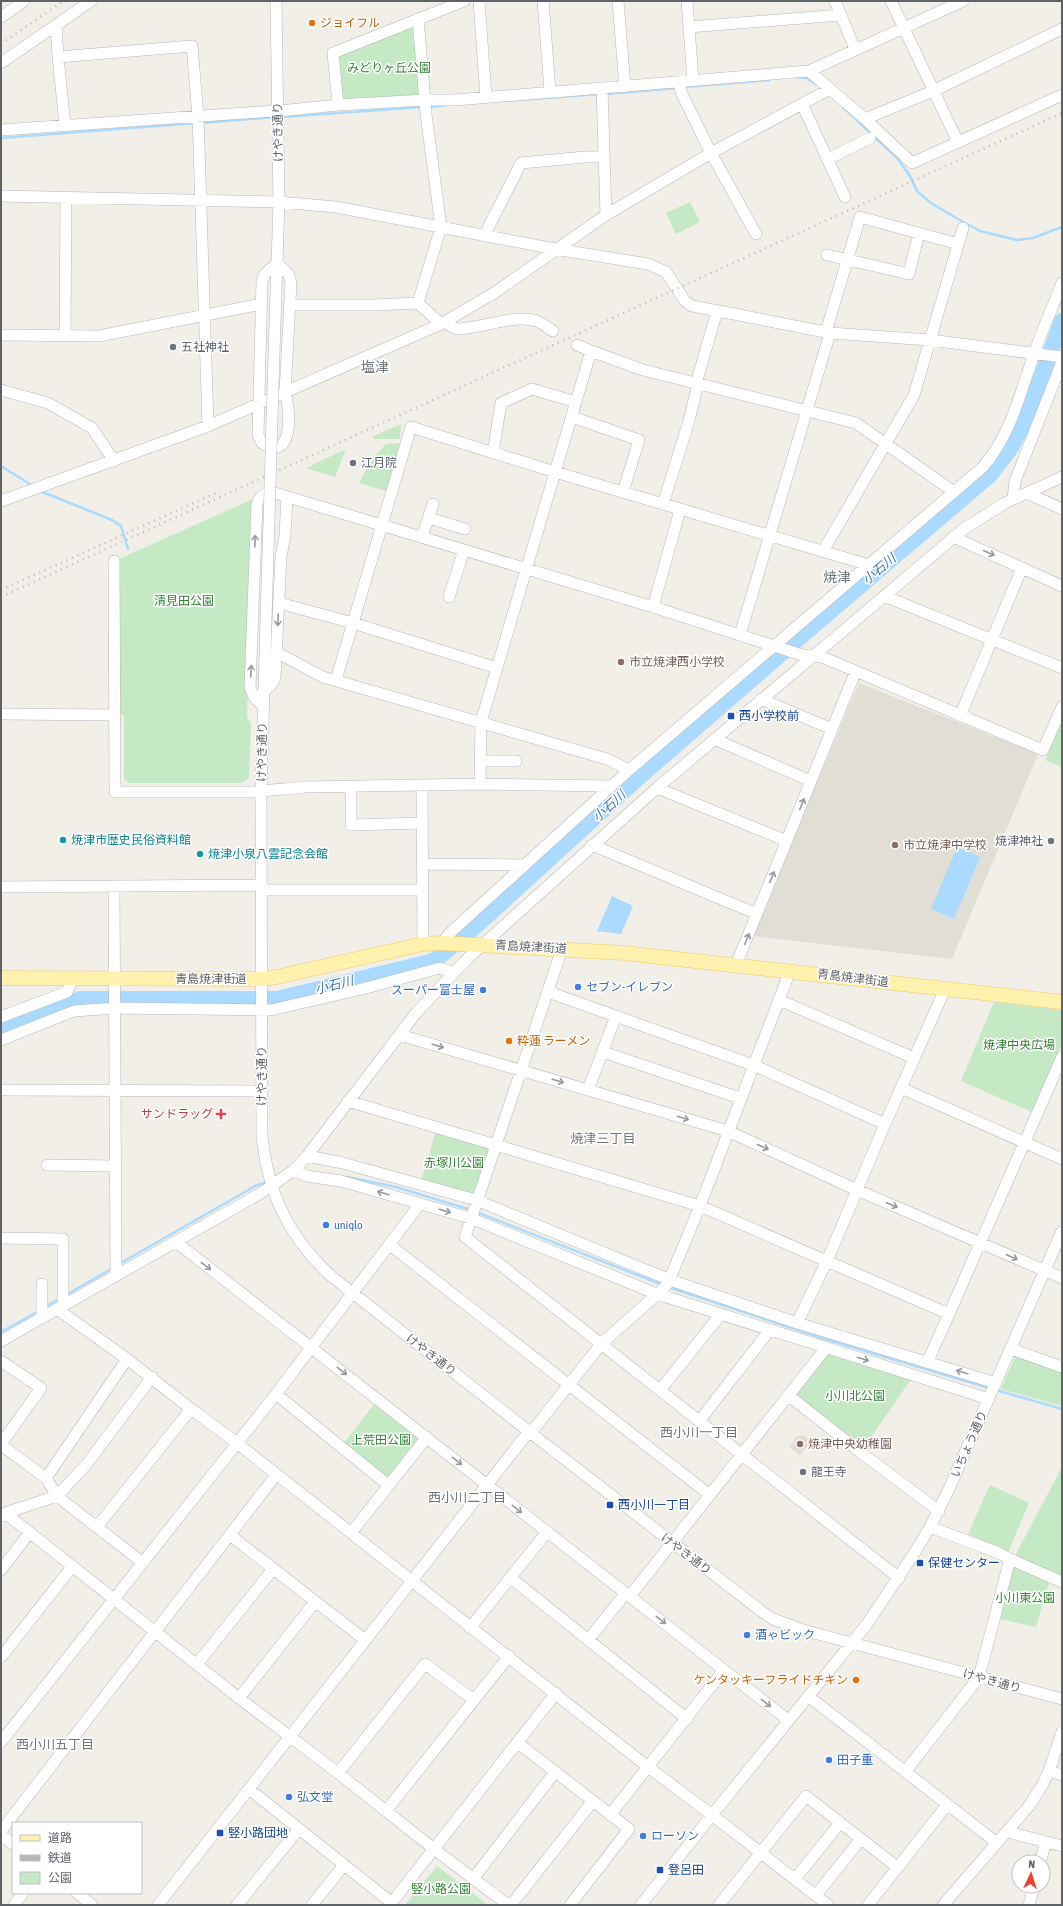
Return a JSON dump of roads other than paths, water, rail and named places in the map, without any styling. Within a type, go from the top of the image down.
[{"type":"main road","name":"青島焼津街道","points":[[1,978],[73,979],[115,985],[262,985],[276,977],[423,944],[468,943],[624,952],[1062,1002]]},
{"type":"street","points":[[1,18],[24,1]]},
{"type":"street","points":[[1,64],[91,1]]},
{"type":"street","name":"けやき通り","points":[[276,1],[279,202],[263,692],[261,792],[261,1091],[263,1149],[272,1186],[283,1215],[305,1249],[327,1273],[530,1433],[773,1619],[803,1630],[851,1644],[1062,1699]]},
{"type":"street","points":[[338,105],[333,53],[464,1]]},
{"type":"street","points":[[479,1],[486,97]]},
{"type":"street","points":[[543,1],[550,91]]},
{"type":"street","points":[[618,1],[625,87]]},
{"type":"street","points":[[687,1],[693,81]]},
{"type":"street","points":[[834,1],[855,49]]},
{"type":"street","points":[[891,1],[958,142]]},
{"type":"street","points":[[1,130],[65,125],[199,120],[277,110],[338,105],[486,97],[550,91],[625,87],[809,71],[963,1]]},
{"type":"street","points":[[689,27],[841,15]]},
{"type":"street","points":[[418,19],[425,100],[441,227],[418,303]]},
{"type":"street","points":[[56,25],[65,125]]},
{"type":"street","points":[[865,119],[933,91],[1062,29]]},
{"type":"street","points":[[58,57],[192,46],[199,120],[208,426]]},
{"type":"street","points":[[809,71],[865,119],[912,163],[1062,95]]},
{"type":"street","points":[[680,83],[681,92],[756,234]]},
{"type":"street","points":[[602,88],[603,158],[606,215]]},
{"type":"street","points":[[1,501],[208,426],[444,323],[513,279],[606,215],[712,153],[830,89]]},
{"type":"street","points":[[802,104],[845,197]]},
{"type":"street","points":[[828,159],[870,138]]},
{"type":"street","points":[[484,236],[521,163],[585,157],[603,158]]},
{"type":"street","points":[[1,196],[279,202],[336,207],[484,236],[656,266],[671,278],[685,301],[692,306],[828,333],[930,340],[1036,353],[1062,359],[1015,481],[1013,499]]},
{"type":"street","points":[[65,335],[66,197]]},
{"type":"street","points":[[740,635],[807,411],[860,217],[958,244]]},
{"type":"street","points":[[822,551],[914,396],[963,228]]},
{"type":"street","points":[[828,255],[848,261],[909,274],[919,233]]},
{"type":"street","points":[[277,263],[290,279],[285,392],[289,405],[288,435],[286,441],[281,446],[268,446],[260,440],[262,304],[263,277],[277,263]]},
{"type":"street","points":[[442,943],[611,786],[983,467],[997,448],[1017,406],[1062,283]]},
{"type":"street","points":[[289,305],[418,303],[452,328],[459,329],[489,323],[521,320],[536,321],[552,331]]},
{"type":"street","points":[[1,335],[99,336],[262,304]]},
{"type":"street","points":[[663,504],[689,421],[697,384],[717,311]]},
{"type":"street","points":[[577,345],[643,370],[856,423],[954,492]]},
{"type":"street","points":[[480,784],[481,725],[591,351]]},
{"type":"street","points":[[493,453],[501,403],[532,389],[576,402]]},
{"type":"street","points":[[1,390],[48,403],[92,428],[114,461]]},
{"type":"street","points":[[572,417],[639,440],[623,492]]},
{"type":"street","points":[[336,680],[411,427],[680,510],[869,565]]},
{"type":"street","points":[[1,1341],[272,1186],[294,1170],[307,1156],[435,992],[483,944],[592,845],[761,699],[953,537],[982,516],[1013,499],[1062,478]]},
{"type":"street","points":[[263,706],[254,697],[250,687],[256,504],[259,498],[268,493],[275,493],[526,570],[653,607],[798,653],[822,657],[855,673],[1043,750],[1062,707]]},
{"type":"street","points":[[1027,493],[1062,509]]},
{"type":"street","points":[[263,692],[271,685],[275,678],[281,557],[285,535],[287,497]]},
{"type":"street","points":[[422,537],[433,504]]},
{"type":"street","points":[[653,607],[680,510]]},
{"type":"street","points":[[428,518],[465,529]]},
{"type":"street","points":[[953,537],[1062,586]]},
{"type":"street","points":[[449,597],[464,550]]},
{"type":"street","points":[[114,561],[115,792],[261,792],[271,789],[296,789],[303,787],[480,784],[611,786]]},
{"type":"street","points":[[960,716],[1022,568]]},
{"type":"street","points":[[884,596],[1062,668]]},
{"type":"street","points":[[279,603],[353,623],[497,668]]},
{"type":"street","points":[[276,652],[307,669],[336,680],[481,725],[607,759],[627,772]]},
{"type":"street","points":[[736,965],[855,673]]},
{"type":"street","points":[[761,699],[832,728]]},
{"type":"street","points":[[1,714],[115,714]]},
{"type":"street","points":[[714,740],[811,781]]},
{"type":"street","points":[[480,761],[516,761]]},
{"type":"street","points":[[422,786],[423,944]]},
{"type":"street","points":[[351,787],[351,825],[422,823]]},
{"type":"street","points":[[657,788],[787,840]]},
{"type":"street","points":[[592,845],[757,914]]},
{"type":"street","points":[[423,864],[525,865]]},
{"type":"street","points":[[1,887],[123,885],[422,890]]},
{"type":"street","points":[[114,886],[116,1276]]},
{"type":"street","points":[[562,948],[465,1236],[899,1578]]},
{"type":"street","points":[[1,1040],[74,1011],[115,1008],[262,1008],[271,1010],[366,988],[440,968],[453,973]]},
{"type":"street","points":[[158,1905],[410,1581],[602,1343],[659,1293],[669,1281],[700,1206],[740,1098],[790,971]]},
{"type":"street","points":[[1,1017],[67,992],[73,979]]},
{"type":"street","points":[[797,1323],[827,1261],[885,1124],[945,989]]},
{"type":"street","points":[[548,992],[753,1065],[885,1124]]},
{"type":"street","points":[[779,1000],[914,1058]]},
{"type":"street","points":[[588,1090],[616,1016]]},
{"type":"street","points":[[400,1035],[728,1132],[857,1190],[1062,1278]]},
{"type":"street","points":[[603,1052],[740,1098]]},
{"type":"street","points":[[928,1362],[1062,1057]]},
{"type":"street","points":[[901,1088],[1062,1159]]},
{"type":"street","points":[[1,1090],[261,1091]]},
{"type":"street","points":[[348,1102],[700,1206],[949,1314]]},
{"type":"street","points":[[307,1156],[331,1160],[473,1209],[669,1281],[797,1323],[928,1362],[995,1384]]},
{"type":"street","points":[[47,1165],[115,1166]]},
{"type":"street","points":[[294,1170],[306,1176],[342,1181],[420,1204],[473,1209],[659,1293],[769,1331],[989,1398]]},
{"type":"street","points":[[1,1742],[276,1394],[420,1204]]},
{"type":"street","name":"いちょう通り","points":[[641,1905],[712,1814],[867,1624],[899,1578],[939,1511],[1062,1231]]},
{"type":"street","points":[[1,1238],[63,1239],[60,1308]]},
{"type":"street","points":[[176,1242],[788,1720]]},
{"type":"street","points":[[390,1245],[710,1495]]},
{"type":"street","points":[[42,1284],[42,1318]]},
{"type":"street","points":[[60,1308],[128,1358],[190,1410],[237,1443],[410,1581],[556,1693],[648,1768],[712,1814],[828,1905]]},
{"type":"street","points":[[661,1390],[721,1314]]},
{"type":"street","points":[[700,1420],[769,1331]]},
{"type":"street","points":[[588,1640],[672,1543],[826,1348]]},
{"type":"street","points":[[1011,1349],[1062,1367]]},
{"type":"street","points":[[46,1478],[128,1358]]},
{"type":"street","points":[[1,1361],[41,1388],[1,1444],[46,1478],[57,1496],[143,1563]]},
{"type":"street","points":[[3,1515],[57,1496],[86,1465],[152,1377]]},
{"type":"street","points":[[276,1394],[388,1485]]},
{"type":"street","points":[[788,1395],[860,1452],[939,1511]]},
{"type":"street","points":[[97,1527],[190,1410]]},
{"type":"street","points":[[351,1533],[427,1437]]},
{"type":"street","points":[[1,1832],[276,1475]]},
{"type":"street","points":[[3,1515],[30,1532],[239,1698],[508,1905]]},
{"type":"street","points":[[930,1527],[999,1553],[1062,1582]]},
{"type":"street","points":[[1,1570],[30,1532]]},
{"type":"street","points":[[470,1628],[546,1532]]},
{"type":"street","points":[[230,1535],[365,1640]]},
{"type":"street","points":[[905,1772],[979,1677],[1010,1559]]},
{"type":"street","points":[[1,1657],[72,1566]]},
{"type":"street","points":[[197,1664],[273,1569]]},
{"type":"street","points":[[511,1578],[688,1719]]},
{"type":"street","points":[[239,1698],[315,1602]]},
{"type":"street","points":[[386,1811],[509,1656]]},
{"type":"street","points":[[338,1773],[425,1664],[474,1700]]},
{"type":"street","points":[[610,1815],[688,1719],[724,1670]]},
{"type":"street","points":[[248,1789],[391,1904],[556,1693]]},
{"type":"street","points":[[808,1696],[997,1843]]},
{"type":"street","points":[[943,1905],[1029,1806],[1043,1784],[1049,1771],[1062,1732]]},
{"type":"street","points":[[518,1743],[629,1829],[570,1905]]},
{"type":"street","points":[[1049,1771],[1062,1775]]},
{"type":"street","points":[[473,1879],[555,1772]]},
{"type":"street","points":[[719,1905],[806,1796],[897,1867]]},
{"type":"street","points":[[511,1905],[593,1801]]},
{"type":"street","points":[[868,1905],[947,1805]]},
{"type":"street","points":[[795,1879],[840,1823]]},
{"type":"street","points":[[237,1905],[299,1829]]},
{"type":"street","points":[[1007,1832],[1062,1846]]},
{"type":"street","points":[[1,1835],[12,1843]]},
{"type":"street","points":[[816,1895],[861,1839]]},
{"type":"street","points":[[1042,1854],[1046,1842]]},
{"type":"street","points":[[312,1905],[344,1865]]},
{"type":"street","points":[[14,1905],[22,1894]]},
{"type":"street","points":[[78,1894],[92,1905]]},
{"type":"street","points":[[1029,1905],[1032,1894]]},
{"type":"water","points":[[957,847],[980,857],[954,919],[931,909]]},
{"type":"water","points":[[612,896],[633,906],[621,934],[597,931]]},
{"type":"waterway","points":[[797,77],[806,78],[818,85]]},
{"type":"waterway","points":[[684,87],[770,80]]},
{"type":"waterway","points":[[606,94],[677,88]]},
{"type":"waterway","points":[[504,101],[599,94]]},
{"type":"waterway","points":[[428,107],[447,105]]},
{"type":"waterway","points":[[281,117],[423,107]]},
{"type":"waterway","points":[[843,107],[897,158],[910,176],[917,191],[931,203],[963,222],[980,231],[1017,240],[1033,238],[1062,227]]},
{"type":"waterway","points":[[201,123],[274,117]]},
{"type":"waterway","points":[[1,138],[196,123]]},
{"type":"waterway","name":"小石川","points":[[1,1029],[80,999],[277,999],[434,961],[477,925],[637,779],[990,475],[1010,449],[1024,424],[1062,321]]},
{"type":"waterway","points":[[1,466],[33,486]]},
{"type":"waterway","points":[[40,491],[112,520],[121,526],[128,549]]},
{"type":"waterway","points":[[629,774],[637,779]]},
{"type":"waterway","points":[[347,1177],[396,1187],[471,1210]]},
{"type":"waterway","points":[[119,1264],[257,1185],[269,1182]]},
{"type":"waterway","points":[[476,1212],[663,1285]]},
{"type":"waterway","points":[[66,1295],[113,1268]]},
{"type":"waterway","points":[[668,1287],[822,1338],[989,1388]]},
{"type":"waterway","points":[[45,1307],[59,1299]]},
{"type":"waterway","points":[[1,1332],[39,1311]]},
{"type":"waterway","points":[[996,1390],[1062,1409]]},
{"type":"railway","points":[[1,44],[63,1]]},
{"type":"railway","points":[[1,597],[1062,113]]},
{"type":"railway","points":[[1,590],[220,491]]},
{"type":"place","name":"ジョイフル","points":[[312,23]]},
{"type":"place","name":"五社神社","points":[[173,347]]},
{"type":"place","name":"江月院","points":[[353,463]]},
{"type":"place","name":"市立焼津西小学校","points":[[621,662]]},
{"type":"place","name":"西小学校前","points":[[731,716]]},
{"type":"place","name":"焼津市歴史民俗資料館","points":[[63,840]]},
{"type":"place","name":"焼津神社","points":[[1051,841]]},
{"type":"place","name":"市立焼津中学校","points":[[895,845]]},
{"type":"place","name":"焼津小泉八雲記念会館","points":[[200,854]]},
{"type":"place","name":"セブン-イレブン","points":[[578,987]]},
{"type":"place","name":"スーパー富士屋","points":[[483,990]]},
{"type":"place","name":"粋蓮 ラーメン","points":[[509,1041]]},
{"type":"place","name":"サンドラッグ","points":[[221,1114]]},
{"type":"place","name":"uniqlo","points":[[326,1225]]},
{"type":"place","name":"焼津中央幼稚園","points":[[800,1444]]},
{"type":"place","name":"龍王寺","points":[[803,1472]]},
{"type":"place","name":"西小川一丁目","points":[[610,1505]]},
{"type":"place","name":"保健センター","points":[[920,1563]]},
{"type":"place","name":"酒ゃビック","points":[[747,1635]]},
{"type":"place","name":"ケンタッキーフライドチキン","points":[[856,1680]]},
{"type":"place","name":"田子重","points":[[829,1760]]},
{"type":"place","name":"弘文堂","points":[[289,1797]]},
{"type":"place","name":"竪小路団地","points":[[220,1833]]},
{"type":"place","name":"ローソン","points":[[643,1836]]},
{"type":"place","name":"登呂田","points":[[660,1870]]},
{"type":"district","name":"塩津","points":[[375,367]]},
{"type":"district","name":"焼津","points":[[837,577]]},
{"type":"district","name":"焼津三丁目","points":[[603,1138]]},
{"type":"district","name":"西小川一丁目","points":[[699,1432]]},
{"type":"district","name":"西小川二丁目","points":[[467,1497]]},
{"type":"district","name":"西小川五丁目","points":[[55,1744]]},
{"type":"park label","name":"みどりヶ丘公園","points":[[389,68]]},
{"type":"park label","name":"清見田公園","points":[[184,601]]},
{"type":"park label","name":"焼津中央広場","points":[[1019,1045]]},
{"type":"park label","name":"赤塚川公園","points":[[454,1163]]},
{"type":"park label","name":"小川北公園","points":[[855,1396]]},
{"type":"park label","name":"上荒田公園","points":[[381,1440]]},
{"type":"park label","name":"小川東公園","points":[[1025,1598]]},
{"type":"park label","name":"竪小路公園","points":[[441,1889]]}]
